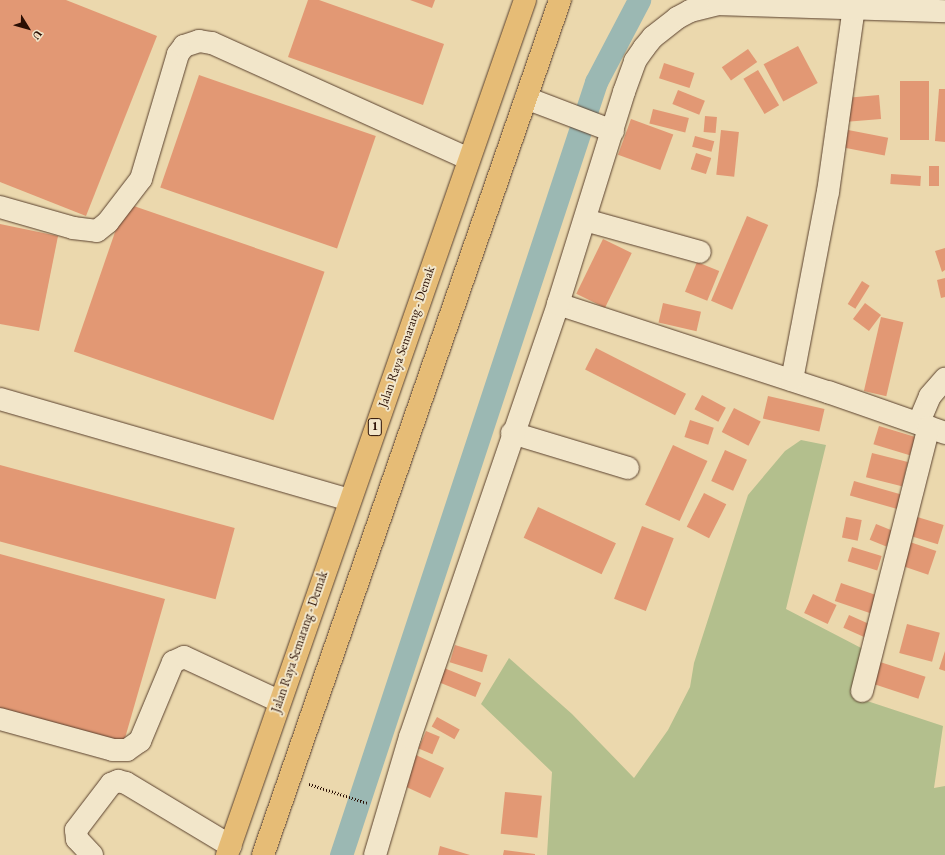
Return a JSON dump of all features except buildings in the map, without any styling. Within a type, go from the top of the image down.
[{"type":"highway","name":"Jalan Raya Semarang - Demak","points":[[229,850],[279,701],[525,0]]},
{"type":"highway","points":[[264,855],[560,0]]},
{"type":"street","points":[[375,855],[410,737],[512,433],[558,304],[585,220],[605,128],[635,61],[659,32],[690,11],[719,4],[734,3],[854,6],[945,10]]},
{"type":"street","points":[[792,380],[828,192],[854,6]]},
{"type":"street","points":[[0,207],[73,228],[97,231],[108,222],[141,179],[178,54],[184,46],[199,40],[212,43],[469,159]]},
{"type":"street","points":[[526,98],[605,128]]},
{"type":"street","points":[[585,220],[700,252]]},
{"type":"street","points":[[558,304],[931,427]]},
{"type":"street","points":[[862,691],[931,427],[930,396],[945,379]]},
{"type":"street","points":[[0,399],[349,500]]},
{"type":"street","points":[[512,433],[628,468]]},
{"type":"street","points":[[0,718],[113,750],[128,750],[140,741],[173,662],[184,657],[279,701]]},
{"type":"street","points":[[92,855],[77,839],[76,830],[111,784],[118,781],[126,783],[229,850]]},
{"type":"path","points":[[315,786],[372,804]]},
{"type":"green space","points":[[801,440],[826,445],[786,609],[865,650],[855,697],[943,726],[934,788],[945,786],[945,855],[547,855],[552,772],[481,704],[509,658],[572,714],[634,778],[668,730],[690,687],[694,663],[748,495],[785,451]]},
{"type":"waterway","points":[[341,855],[596,82],[639,0]]}]
